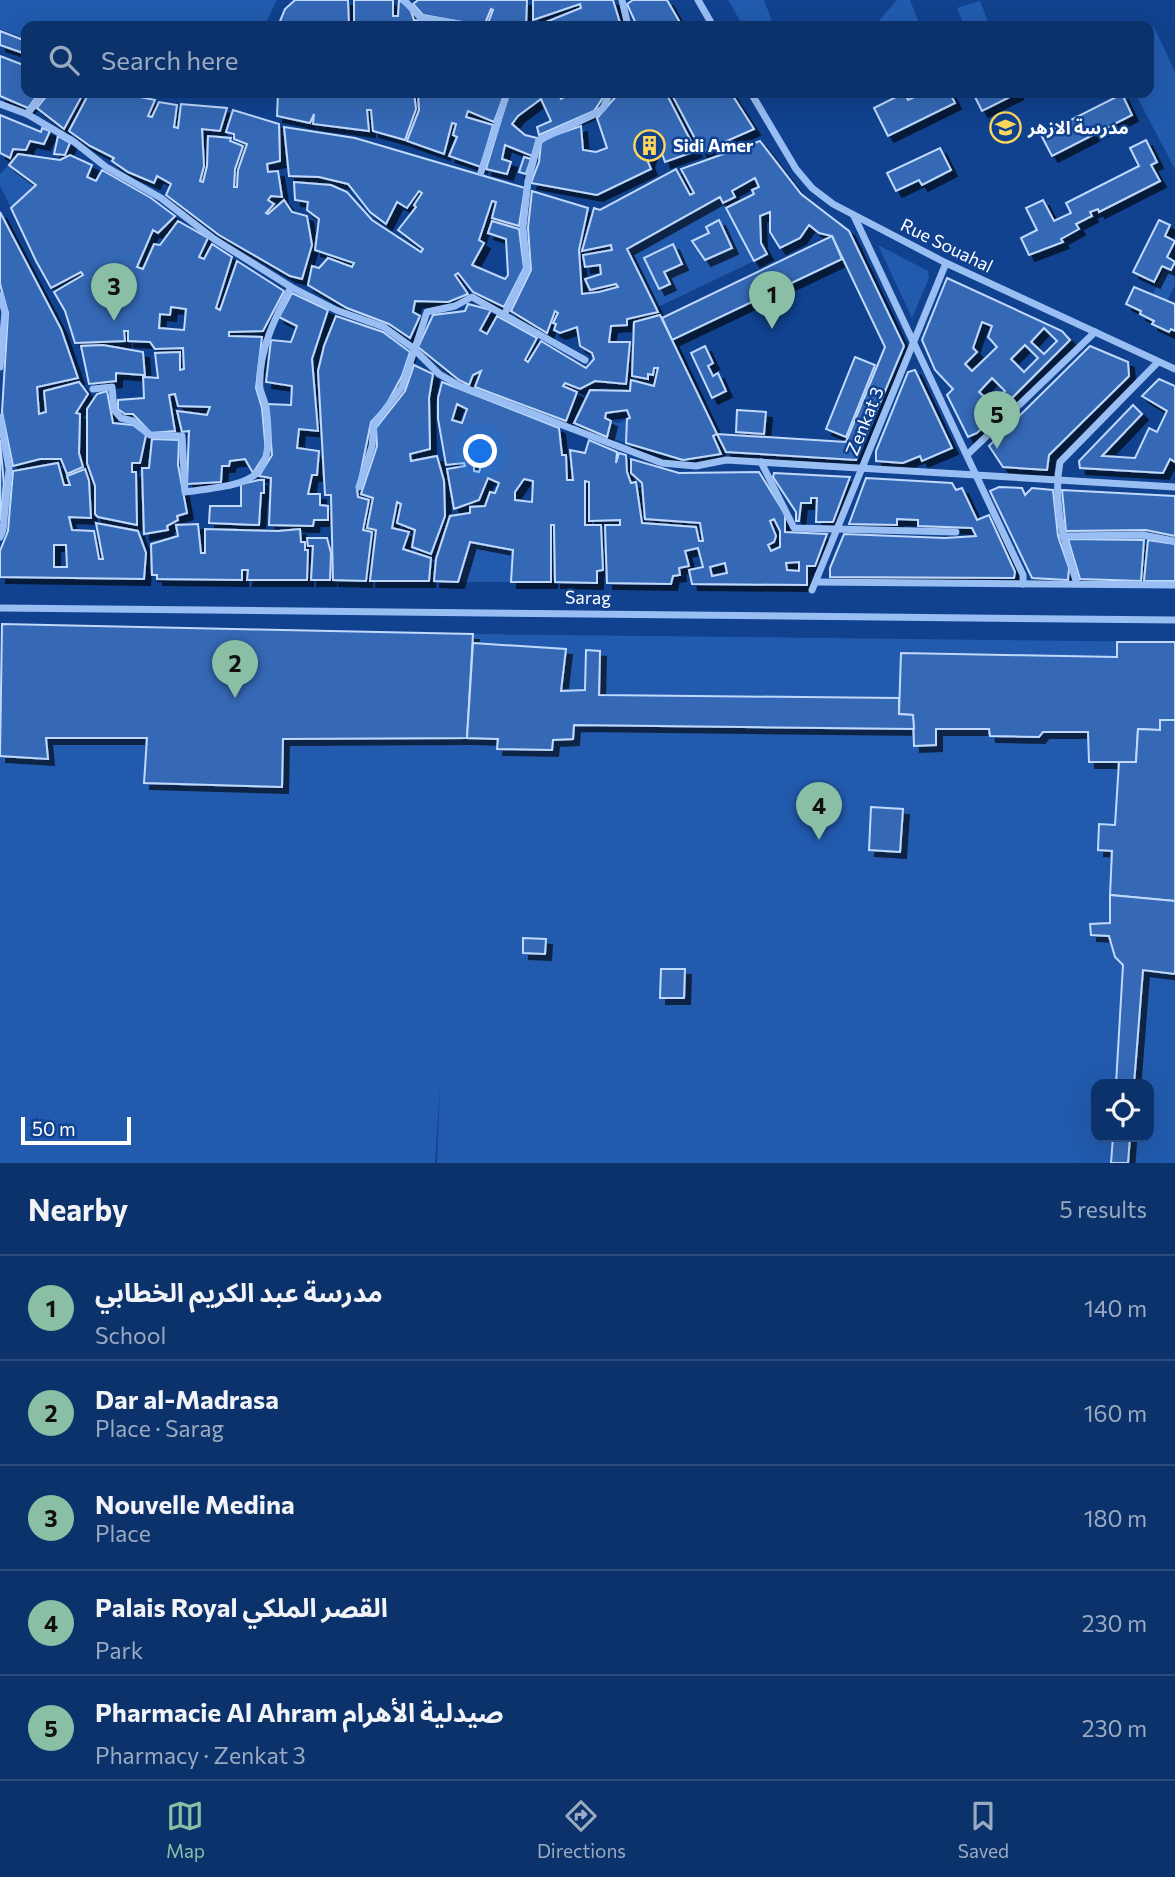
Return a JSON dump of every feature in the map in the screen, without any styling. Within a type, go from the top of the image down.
[{"type":"street","points":[[404,0],[421,18],[440,21]]},
{"type":"street","points":[[622,0],[627,21]]},
{"type":"street","points":[[698,0],[710,21]]},
{"type":"street","points":[[27,114],[40,98]]},
{"type":"street","points":[[481,172],[505,98]]},
{"type":"street","points":[[505,313],[527,269],[523,228],[528,181],[539,140],[595,114],[603,108],[608,98]]},
{"type":"street","name":"Rue Souahal","points":[[754,98],[796,169],[812,188],[854,216],[946,263],[1175,369]]},
{"type":"street","points":[[0,104],[27,114],[73,141],[106,167],[161,198],[214,239],[291,286],[336,310],[384,327],[413,348],[439,374],[460,386],[662,463],[696,467],[726,460],[1175,487]]},
{"type":"street","points":[[854,216],[968,454],[1023,575],[1023,584]]},
{"type":"street","name":"Zenkat 3","points":[[812,590],[946,263]]},
{"type":"street","points":[[93,389],[112,387],[114,410],[121,418],[133,421],[150,435],[182,436],[185,492],[228,486],[255,477],[270,454],[265,405],[260,388],[267,334],[291,286]]},
{"type":"street","points":[[0,295],[5,312],[0,367]]},
{"type":"street","points":[[359,487],[372,446],[374,424],[402,387],[427,312],[454,306],[472,298],[505,313],[585,360]]},
{"type":"street","points":[[968,454],[1095,332]]},
{"type":"street","points":[[1077,584],[1062,536],[1056,481],[1060,462],[1158,362]]},
{"type":"street","points":[[0,417],[9,469],[4,530],[0,537]]},
{"type":"street","points":[[761,462],[794,528],[956,532]]},
{"type":"street","points":[[1062,536],[1143,535],[1175,541]]},
{"type":"street","points":[[816,582],[1175,585]]},
{"type":"street","name":"Sarag","points":[[0,608],[1175,620]]},
{"type":"shaded area","points":[[0,0],[277,0],[266,21],[21,21],[21,37],[0,29]]},
{"type":"shaded area","points":[[728,0],[764,0],[772,21],[740,21]]},
{"type":"shaded area","points":[[897,0],[910,0],[918,21],[878,21]]},
{"type":"shaded area","points":[[980,1],[988,21],[962,21],[957,8]]},
{"type":"shaded area","points":[[1154,27],[1175,72],[1175,169],[1138,98],[1154,98]]},
{"type":"shaded area","points":[[9,165],[36,185],[11,208],[0,186],[0,174]]},
{"type":"shaded area","points":[[720,197],[754,261],[656,308],[627,249]]},
{"type":"shaded area","points":[[878,245],[928,271],[929,278],[912,318]]},
{"type":"shaded area","points":[[1173,251],[1175,285],[1167,301],[1153,294]]},
{"type":"shaded area","points":[[627,419],[626,443],[607,437],[611,421],[619,423]]},
{"type":"shaded area","points":[[470,542],[513,550],[511,582],[458,582]]},
{"type":"shaded area","points":[[473,634],[1175,642],[1175,1163],[437,1163],[440,1084],[435,1163],[0,1163],[0,756],[47,759],[46,738],[147,738],[145,783],[282,787],[283,739],[467,738]]},
{"type":"building","points":[[295,0],[348,0],[349,21],[280,21],[285,9]]},
{"type":"building","points":[[354,0],[393,0],[393,16],[398,16],[399,0],[410,8],[414,20],[422,21],[354,21]]},
{"type":"building","points":[[418,0],[527,0],[526,21],[489,21],[493,10],[491,9],[486,21],[456,21],[423,15],[413,4]]},
{"type":"building","points":[[533,0],[613,0],[619,21],[548,21],[581,8],[580,4],[533,20]]},
{"type":"building","points":[[633,0],[667,0],[679,21],[635,21],[627,4]]},
{"type":"building","points":[[0,31],[21,39],[21,52],[0,45]]},
{"type":"building","points":[[0,56],[21,64],[21,98],[35,98],[28,108],[0,96]]},
{"type":"building","points":[[45,98],[81,98],[64,129],[37,108]]},
{"type":"building","points":[[86,98],[155,100],[148,116],[152,117],[159,102],[177,105],[174,127],[178,128],[181,104],[227,108],[220,131],[202,129],[204,166],[200,181],[203,182],[207,166],[208,136],[231,138],[230,141],[243,146],[235,169],[234,187],[237,187],[238,170],[247,144],[234,139],[234,134],[226,132],[233,110],[279,124],[280,161],[267,164],[268,172],[278,171],[282,197],[271,196],[268,200],[274,204],[266,213],[284,200],[292,212],[307,216],[312,245],[302,279],[290,276],[219,235],[166,195],[171,184],[157,176],[154,183],[128,172],[112,161],[114,158],[69,131]]},
{"type":"building","points":[[278,98],[415,98],[416,109],[405,140],[373,131],[371,110],[367,110],[369,131],[313,124],[314,114],[310,123],[277,116]]},
{"type":"building","points":[[418,98],[503,98],[494,122],[468,111],[466,117],[493,125],[481,167],[449,156],[457,137],[453,135],[456,124],[452,123],[444,154],[407,141],[419,110]]},
{"type":"building","points":[[507,98],[603,98],[594,111],[539,135],[537,127],[551,121],[541,99],[518,116],[512,124],[525,135],[537,138],[532,156],[505,145],[502,159],[511,162],[507,174],[486,169]]},
{"type":"building","name":"Sidi Amer","points":[[615,98],[669,98],[696,151],[665,162],[660,148],[653,147],[648,162],[651,169],[597,195],[531,183],[539,162],[541,143],[549,137],[581,126],[583,150],[596,152],[607,148],[597,118]]},
{"type":"building","name":"Sidi Amer","points":[[674,98],[734,98],[754,129],[702,152]]},
{"type":"building","points":[[894,98],[952,98],[955,103],[888,136],[874,108]]},
{"type":"building","points":[[976,98],[1008,98],[982,111]]},
{"type":"building","points":[[1114,98],[1124,98],[1132,115],[1052,156],[1041,135]]},
{"type":"building","points":[[0,115],[41,132],[42,128],[50,131],[44,144],[30,141],[26,150],[13,149],[10,158],[0,153]]},
{"type":"building","points":[[284,127],[355,138],[525,188],[519,226],[492,218],[496,202],[492,201],[479,240],[484,243],[472,265],[505,279],[508,275],[506,239],[488,233],[492,221],[519,229],[524,268],[504,307],[473,292],[458,273],[455,275],[468,294],[448,302],[415,301],[413,312],[420,316],[410,338],[389,324],[347,308],[308,285],[312,266],[319,268],[328,258],[352,267],[354,263],[315,250],[319,219],[307,210],[308,202],[295,200],[294,182],[331,185],[347,192],[372,220],[421,252],[423,249],[398,230],[416,207],[414,205],[422,193],[419,191],[407,208],[397,202],[386,224],[370,212],[348,184],[319,177],[289,176]]},
{"type":"building","points":[[58,136],[70,143],[65,155],[54,154]]},
{"type":"building","points":[[1146,140],[1157,162],[1151,165],[1160,181],[1099,212],[1098,209],[1090,212],[1092,216],[1076,224],[1079,229],[1061,239],[1063,242],[1029,255],[1021,238],[1037,230],[1026,208],[1043,200],[1054,221],[1071,213],[1066,203],[1139,166],[1130,148]]},
{"type":"building","points":[[760,141],[801,194],[849,231],[904,346],[856,460],[726,452],[717,434],[846,442],[885,347],[832,236],[819,233],[809,225],[800,238],[780,248],[770,232],[770,212],[760,216],[761,243],[767,254],[754,261],[726,208],[754,194],[752,190],[759,187],[755,178],[732,191],[735,197],[723,203],[720,197],[627,249],[658,312],[627,319],[627,325],[611,326],[609,342],[630,342],[626,384],[595,381],[580,389],[565,383],[563,386],[577,392],[566,421],[475,387],[481,371],[473,375],[469,385],[459,380],[418,347],[433,315],[465,311],[468,304],[491,310],[480,330],[487,334],[497,316],[537,338],[525,360],[528,362],[541,341],[586,368],[594,359],[592,353],[580,346],[577,327],[560,333],[554,330],[556,324],[553,323],[558,313],[555,311],[547,333],[511,311],[531,270],[528,228],[532,191],[588,208],[579,250],[582,294],[599,292],[618,287],[616,284],[590,290],[585,279],[601,274],[600,265],[585,267],[583,255],[612,250],[611,245],[582,251],[594,208],[600,210],[676,169],[690,195],[694,193],[681,169]]},
{"type":"building","points":[[940,148],[951,170],[922,185],[919,180],[896,191],[887,173]]},
{"type":"building","points":[[18,154],[60,160],[70,155],[92,165],[87,177],[96,181],[102,170],[151,198],[175,216],[158,233],[153,230],[137,267],[143,269],[154,244],[160,245],[178,221],[208,238],[199,257],[204,259],[212,244],[232,257],[216,308],[220,310],[237,261],[284,291],[263,331],[229,332],[229,336],[262,337],[256,388],[262,408],[266,453],[253,473],[245,459],[230,461],[229,466],[222,466],[221,482],[187,484],[189,431],[182,432],[177,411],[207,415],[210,407],[178,406],[175,394],[169,395],[175,431],[151,433],[133,414],[125,414],[118,409],[118,400],[144,398],[143,375],[116,373],[116,381],[89,384],[81,346],[103,345],[143,352],[145,377],[158,378],[155,353],[180,352],[180,370],[184,369],[183,348],[155,349],[150,342],[128,341],[128,331],[124,331],[125,341],[75,343],[65,311],[54,292],[83,275],[81,272],[51,288],[11,208],[36,185],[9,165]],"holes":[[[171,307],[186,309],[184,330],[159,328],[160,314],[170,315]]]},
{"type":"building","points":[[524,157],[531,159],[526,174],[519,172]]},
{"type":"building","points":[[0,212],[61,329],[78,378],[37,387],[39,414],[46,412],[44,391],[79,382],[88,394],[76,413],[80,414],[79,453],[83,467],[67,474],[61,459],[40,459],[13,466],[2,412],[8,313],[0,284]]},
{"type":"building","points":[[719,220],[732,248],[705,260],[692,241],[709,233],[706,227]]},
{"type":"building","points":[[1159,220],[1170,225],[1165,236],[1175,241],[1167,257],[1175,262],[1171,270],[1162,266],[1154,282],[1133,272]]},
{"type":"building","points":[[832,236],[842,259],[672,340],[662,318]]},
{"type":"building","points":[[673,244],[682,264],[664,272],[670,284],[659,289],[644,258]]},
{"type":"building","points":[[947,278],[1062,331],[1070,340],[977,433],[968,437],[947,395],[953,389],[935,370],[922,340]],"holes":[[[982,322],[992,326],[988,337],[997,347],[972,371],[965,364],[977,352],[973,348]],[[1044,328],[1057,341],[1044,354],[1031,342]],[[1025,345],[1038,358],[1024,372],[1011,359]],[[992,378],[1005,391],[992,404],[979,392]]]},
{"type":"building","points":[[1134,287],[1175,304],[1175,331],[1171,329],[1169,332],[1152,324],[1154,321],[1140,314],[1141,311],[1126,304]]},
{"type":"building","points":[[292,293],[328,310],[312,359],[318,431],[299,429],[297,448],[319,451],[317,475],[312,475],[308,494],[320,494],[320,505],[328,506],[328,520],[314,520],[313,526],[269,525],[271,478],[259,476],[272,455],[268,404],[291,405],[292,386],[266,382],[271,340],[291,342],[297,326],[279,317]]},
{"type":"building","points":[[660,315],[717,434],[713,436],[721,454],[683,460],[626,443],[627,419],[630,418],[627,410],[606,413],[605,418],[611,421],[607,437],[574,423],[590,390],[630,391],[631,380],[654,386],[658,368],[654,368],[653,375],[648,374],[648,379],[632,376],[634,322]]},
{"type":"building","points":[[336,316],[383,332],[410,352],[402,376],[385,407],[371,422],[357,490],[358,497],[369,500],[363,530],[372,532],[366,581],[333,580],[331,495],[325,495],[318,371]]},
{"type":"building","points":[[705,346],[713,363],[708,366],[713,376],[718,373],[726,391],[712,398],[691,353]]},
{"type":"building","points":[[1090,346],[1128,362],[1129,376],[1049,455],[1047,470],[1003,467],[989,446]]},
{"type":"building","points":[[855,357],[875,365],[846,437],[826,429]]},
{"type":"building","points":[[414,365],[433,374],[429,398],[430,449],[410,454],[411,461],[437,456],[444,481],[445,516],[431,554],[412,547],[415,530],[397,523],[401,504],[397,502],[392,528],[409,532],[403,549],[431,558],[429,581],[370,581],[376,530],[367,528],[373,498],[361,494],[377,446],[376,428],[405,391]]},
{"type":"building","points":[[915,370],[952,448],[922,461],[920,456],[903,463],[876,461],[876,451],[908,372]]},
{"type":"building","points":[[1159,379],[1175,386],[1175,462],[1170,459],[1163,473],[1080,468],[1079,461],[1133,405],[1142,414],[1102,456],[1135,458],[1149,428],[1157,432],[1167,411],[1142,396]]},
{"type":"building","points":[[442,382],[559,428],[562,455],[566,455],[567,480],[573,480],[570,450],[585,453],[589,440],[617,452],[616,463],[619,453],[626,455],[631,483],[636,482],[642,523],[696,527],[699,541],[703,541],[700,523],[645,519],[642,483],[631,473],[631,459],[679,473],[759,472],[785,514],[785,532],[827,534],[815,566],[807,566],[807,585],[692,584],[689,570],[703,567],[698,548],[685,551],[689,566],[679,568],[680,575],[673,576],[671,584],[607,583],[605,525],[620,525],[620,520],[589,521],[589,482],[585,481],[585,525],[601,525],[603,570],[597,571],[597,583],[555,582],[554,525],[551,525],[551,582],[511,582],[513,550],[470,542],[458,582],[434,581],[436,559],[450,516],[470,513],[470,507],[485,506],[490,492],[495,493],[499,483],[488,478],[479,500],[454,509],[447,469],[465,466],[464,463],[446,465],[438,419],[438,398]],"holes":[[[457,404],[467,409],[462,423],[452,420]],[[480,447],[487,448],[479,472],[474,471]],[[524,479],[533,481],[532,502],[515,500],[515,492]],[[774,519],[780,531],[780,547],[771,551],[768,545],[774,542],[776,536],[770,521]],[[799,562],[799,571],[787,570],[786,563]],[[725,563],[727,573],[712,576],[710,567]]]},
{"type":"building","points":[[107,391],[113,423],[133,425],[146,435],[140,463],[132,463],[132,472],[136,472],[137,525],[98,517],[95,514],[95,486],[87,463],[87,409],[97,394]]},
{"type":"building","points":[[737,410],[766,412],[764,434],[736,432]]},
{"type":"building","points":[[152,439],[179,440],[178,465],[187,513],[177,516],[178,520],[167,526],[168,530],[144,534],[142,468],[149,468]]},
{"type":"building","points":[[0,440],[4,484],[0,521]]},
{"type":"building","points":[[58,463],[64,485],[70,485],[67,476],[85,469],[89,481],[91,518],[69,517],[72,530],[94,531],[99,559],[103,559],[96,523],[138,531],[146,553],[144,579],[0,577],[0,551],[8,531],[13,471]],"holes":[[[54,545],[66,545],[67,567],[54,567]]]},
{"type":"building","points":[[774,473],[850,477],[833,522],[816,522],[817,498],[811,498],[811,503],[801,503],[799,521],[796,521],[796,512],[773,477]]},
{"type":"building","points":[[866,478],[952,483],[956,490],[962,488],[977,520],[989,515],[1015,572],[1014,578],[830,577],[830,568],[844,534],[945,538],[976,536],[972,528],[918,526],[918,520],[897,519],[897,525],[849,524]]},
{"type":"building","points":[[264,480],[264,493],[261,493],[259,525],[209,523],[210,506],[241,506],[241,484]]},
{"type":"building","points":[[999,487],[1022,488],[1025,495],[1032,488],[1053,490],[1058,536],[1069,568],[1068,580],[1032,578],[990,491]]},
{"type":"building","points":[[1062,490],[1175,496],[1175,536],[1146,530],[1066,531]]},
{"type":"building","points":[[198,524],[201,553],[205,553],[205,529],[300,529],[301,542],[305,542],[305,550],[308,550],[307,580],[247,580],[248,570],[242,570],[242,580],[157,579],[157,575],[152,575],[151,544],[178,536],[176,525]]},
{"type":"building","points":[[307,538],[327,538],[331,553],[330,580],[311,580],[313,546],[308,546]]},
{"type":"building","points":[[1068,539],[1144,540],[1141,581],[1080,579]]},
{"type":"building","points":[[1148,540],[1175,544],[1175,581],[1144,581]]},
{"type":"building","points":[[2,624],[473,634],[467,738],[283,739],[282,787],[144,783],[147,738],[46,738],[48,759],[0,756]]},
{"type":"building","points":[[1117,642],[1175,642],[1175,720],[1160,720],[1160,730],[1138,729],[1136,762],[1089,762],[1088,732],[1043,732],[1039,737],[990,736],[989,729],[936,729],[936,745],[914,746],[913,715],[899,714],[901,653],[1117,657]]},
{"type":"building","points":[[473,643],[566,649],[561,691],[585,690],[586,650],[600,651],[599,695],[899,698],[899,714],[913,715],[914,729],[574,725],[573,739],[553,740],[552,750],[497,749],[498,739],[467,738]]},
{"type":"building","points":[[1160,720],[1175,720],[1175,901],[1110,895],[1112,851],[1098,850],[1099,824],[1115,825],[1119,762],[1136,762],[1138,729],[1160,730]]},
{"type":"building","points":[[871,807],[903,809],[900,852],[869,850]]},
{"type":"building","points":[[1110,895],[1175,901],[1175,974],[1143,970],[1134,1079],[1116,1079],[1123,965],[1115,957],[1109,936],[1091,935],[1090,924],[1110,923]]},
{"type":"building","points":[[523,938],[546,939],[545,954],[523,953]]},
{"type":"building","points":[[661,969],[685,969],[684,998],[660,998]]},
{"type":"building","points":[[1113,1142],[1130,1142],[1128,1163],[1111,1163]]},
{"type":"place","name":"مدرسة الازهر","points":[[1005,127]]},
{"type":"place","name":"Sidi Amer","points":[[650,145]]},
{"type":"place","name":"Nouvelle Medina","points":[[114,321]]},
{"type":"place","name":"مدرسة عبد الكريم الخطابي","points":[[772,329]]},
{"type":"place","name":"Pharmacie Al Ahram صيدلية الأهرام","points":[[997,449]]},
{"type":"place","name":"Dar al-Madrasa","points":[[235,698]]},
{"type":"place","name":"Palais Royal القصر الملكي","points":[[819,840]]}]
